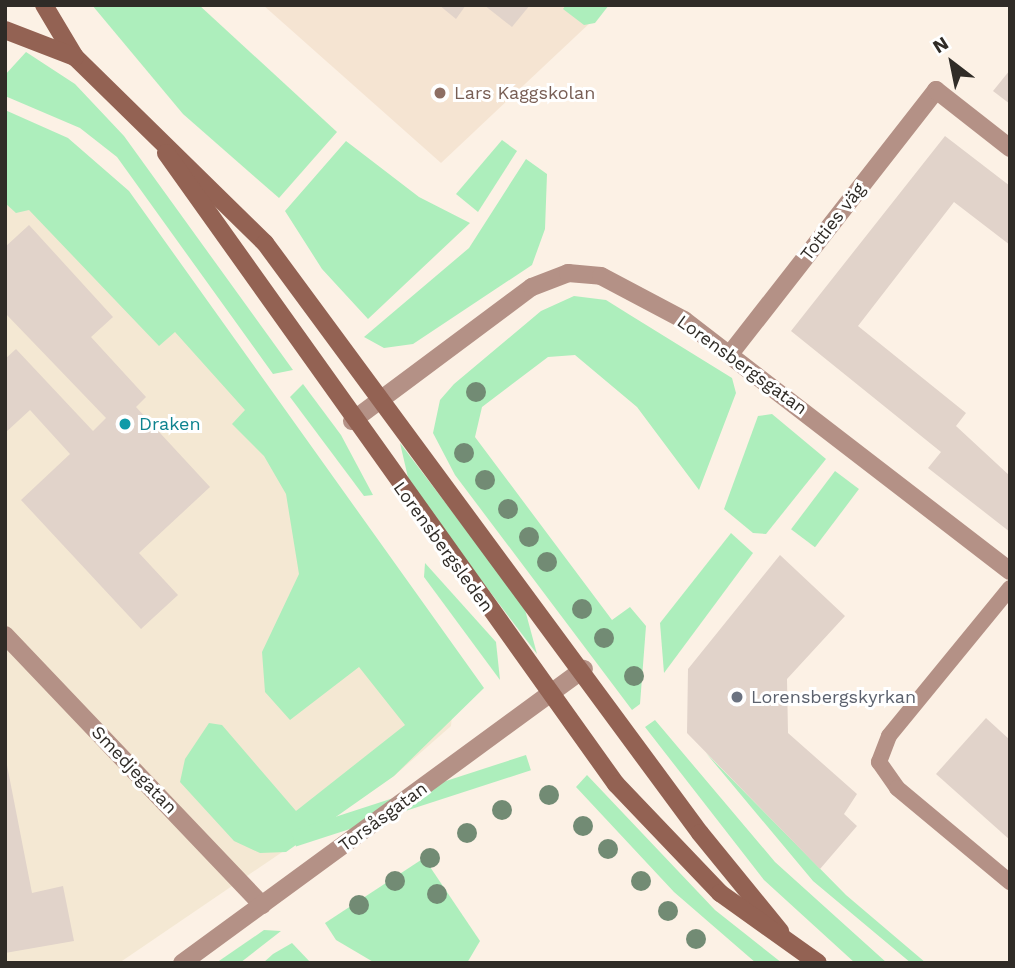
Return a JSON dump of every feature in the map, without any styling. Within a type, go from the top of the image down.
[{"type":"street","name":"Lorensbergsleden","points":[[44,5],[75,57],[240,214],[384,398],[780,931]]},
{"type":"street","name":"Lorensbergsleden","points":[[5,30],[75,57]]},
{"type":"street","name":"Totties väg","points":[[730,354],[936,90],[1010,148]]},
{"type":"street","name":"Lorensbergsleden","points":[[147,126],[352,421],[548,695],[616,784],[720,893],[780,931],[818,961]]},
{"type":"street","name":"Lorensbergsgatan","points":[[352,421],[532,287],[568,273],[601,276],[684,320],[1010,571]]},
{"type":"street","name":"Smedjegatan","points":[[5,635],[262,905]]},
{"type":"street","name":"Torsåsgatan","points":[[182,963],[583,669]]},
{"type":"lane","points":[[1010,588],[889,736],[879,762],[897,788],[1010,882]]},
{"type":"shaded area","name":"Lars Kaggskolan","points":[[263,5],[609,5],[441,163]]},
{"type":"shaded area","points":[[5,166],[215,339],[456,671],[451,726],[394,776],[119,963],[5,963]]},
{"type":"green space","points":[[92,5],[199,5],[337,132],[279,198],[183,114]]},
{"type":"green space","points":[[566,5],[609,5],[595,23],[584,25],[563,9]]},
{"type":"green space","points":[[26,52],[75,84],[124,136],[293,370],[273,374],[117,157],[80,128],[5,96],[5,75]]},
{"type":"green space","points":[[5,110],[68,138],[129,191],[484,688],[394,776],[286,852],[260,853],[234,841],[180,782],[185,759],[209,723],[222,725],[296,811],[405,725],[359,667],[290,720],[265,692],[262,652],[299,574],[286,494],[264,456],[232,424],[245,410],[175,332],[159,346],[29,210],[16,213],[5,203]]},
{"type":"green space","points":[[502,140],[517,151],[478,212],[456,194]]},
{"type":"green space","points":[[346,141],[419,197],[470,223],[368,319],[322,269],[285,211]]},
{"type":"green space","points":[[526,159],[547,174],[545,229],[532,265],[413,344],[384,348],[364,337],[469,248]]},
{"type":"green space","points":[[574,296],[606,300],[732,378],[736,393],[699,490],[637,407],[575,355],[548,357],[482,407],[475,437],[612,620],[630,607],[646,626],[640,704],[632,710],[455,475],[433,433],[440,400],[454,384],[541,311]]},
{"type":"green space","points":[[303,384],[341,435],[373,495],[364,496],[290,397]]},
{"type":"green space","points":[[772,414],[826,459],[766,534],[753,533],[724,509],[758,416]]},
{"type":"green space","points":[[400,443],[524,606],[537,654],[410,486]]},
{"type":"green space","points":[[835,471],[859,489],[815,547],[791,529]]},
{"type":"green space","points":[[731,533],[753,553],[664,673],[660,623]]},
{"type":"green space","points":[[425,563],[496,642],[500,680],[424,577]]},
{"type":"green space","points":[[655,720],[775,862],[887,963],[855,963],[764,880],[645,727]]},
{"type":"green space","points":[[706,753],[846,895],[926,963],[911,963],[813,881]]},
{"type":"green space","points":[[526,755],[531,770],[296,847],[291,831]]},
{"type":"green space","points":[[587,775],[715,910],[782,963],[756,963],[674,892],[576,787]]},
{"type":"green space","points":[[424,858],[480,941],[467,963],[375,963],[336,940],[325,923]]},
{"type":"green space","points":[[264,930],[281,931],[240,963],[216,963]]},
{"type":"green space","points":[[292,943],[311,963],[263,963],[273,954]]},
{"type":"building","points":[[439,5],[466,5],[456,19]]},
{"type":"building","points":[[484,5],[530,5],[512,27]]},
{"type":"building","points":[[1010,70],[1010,104],[993,91]]},
{"type":"building","points":[[945,136],[1010,186],[1010,245],[954,202],[858,326],[966,413],[956,426],[1010,476],[1010,532],[928,468],[941,452],[791,331]]},
{"type":"building","name":"Draken","points":[[29,225],[113,317],[91,337],[146,397],[136,407],[210,487],[139,553],[178,595],[141,629],[21,500],[70,454],[30,410],[5,433],[5,359],[16,349],[93,431],[106,418],[5,313],[5,247]]},
{"type":"building","name":"Lorensbergskyrkan","points":[[780,555],[845,616],[787,679],[788,733],[857,794],[844,814],[857,826],[820,869],[687,733],[688,669]]},
{"type":"building","points":[[986,718],[1010,740],[1010,840],[936,774]]},
{"type":"building","points":[[5,755],[32,893],[63,886],[74,941],[5,953]]},
{"type":"place","name":"Lars Kaggskolan","points":[[440,93]]},
{"type":"place","name":"Draken","points":[[125,424]]},
{"type":"place","name":"Lorensbergskyrkan","points":[[737,697]]}]
